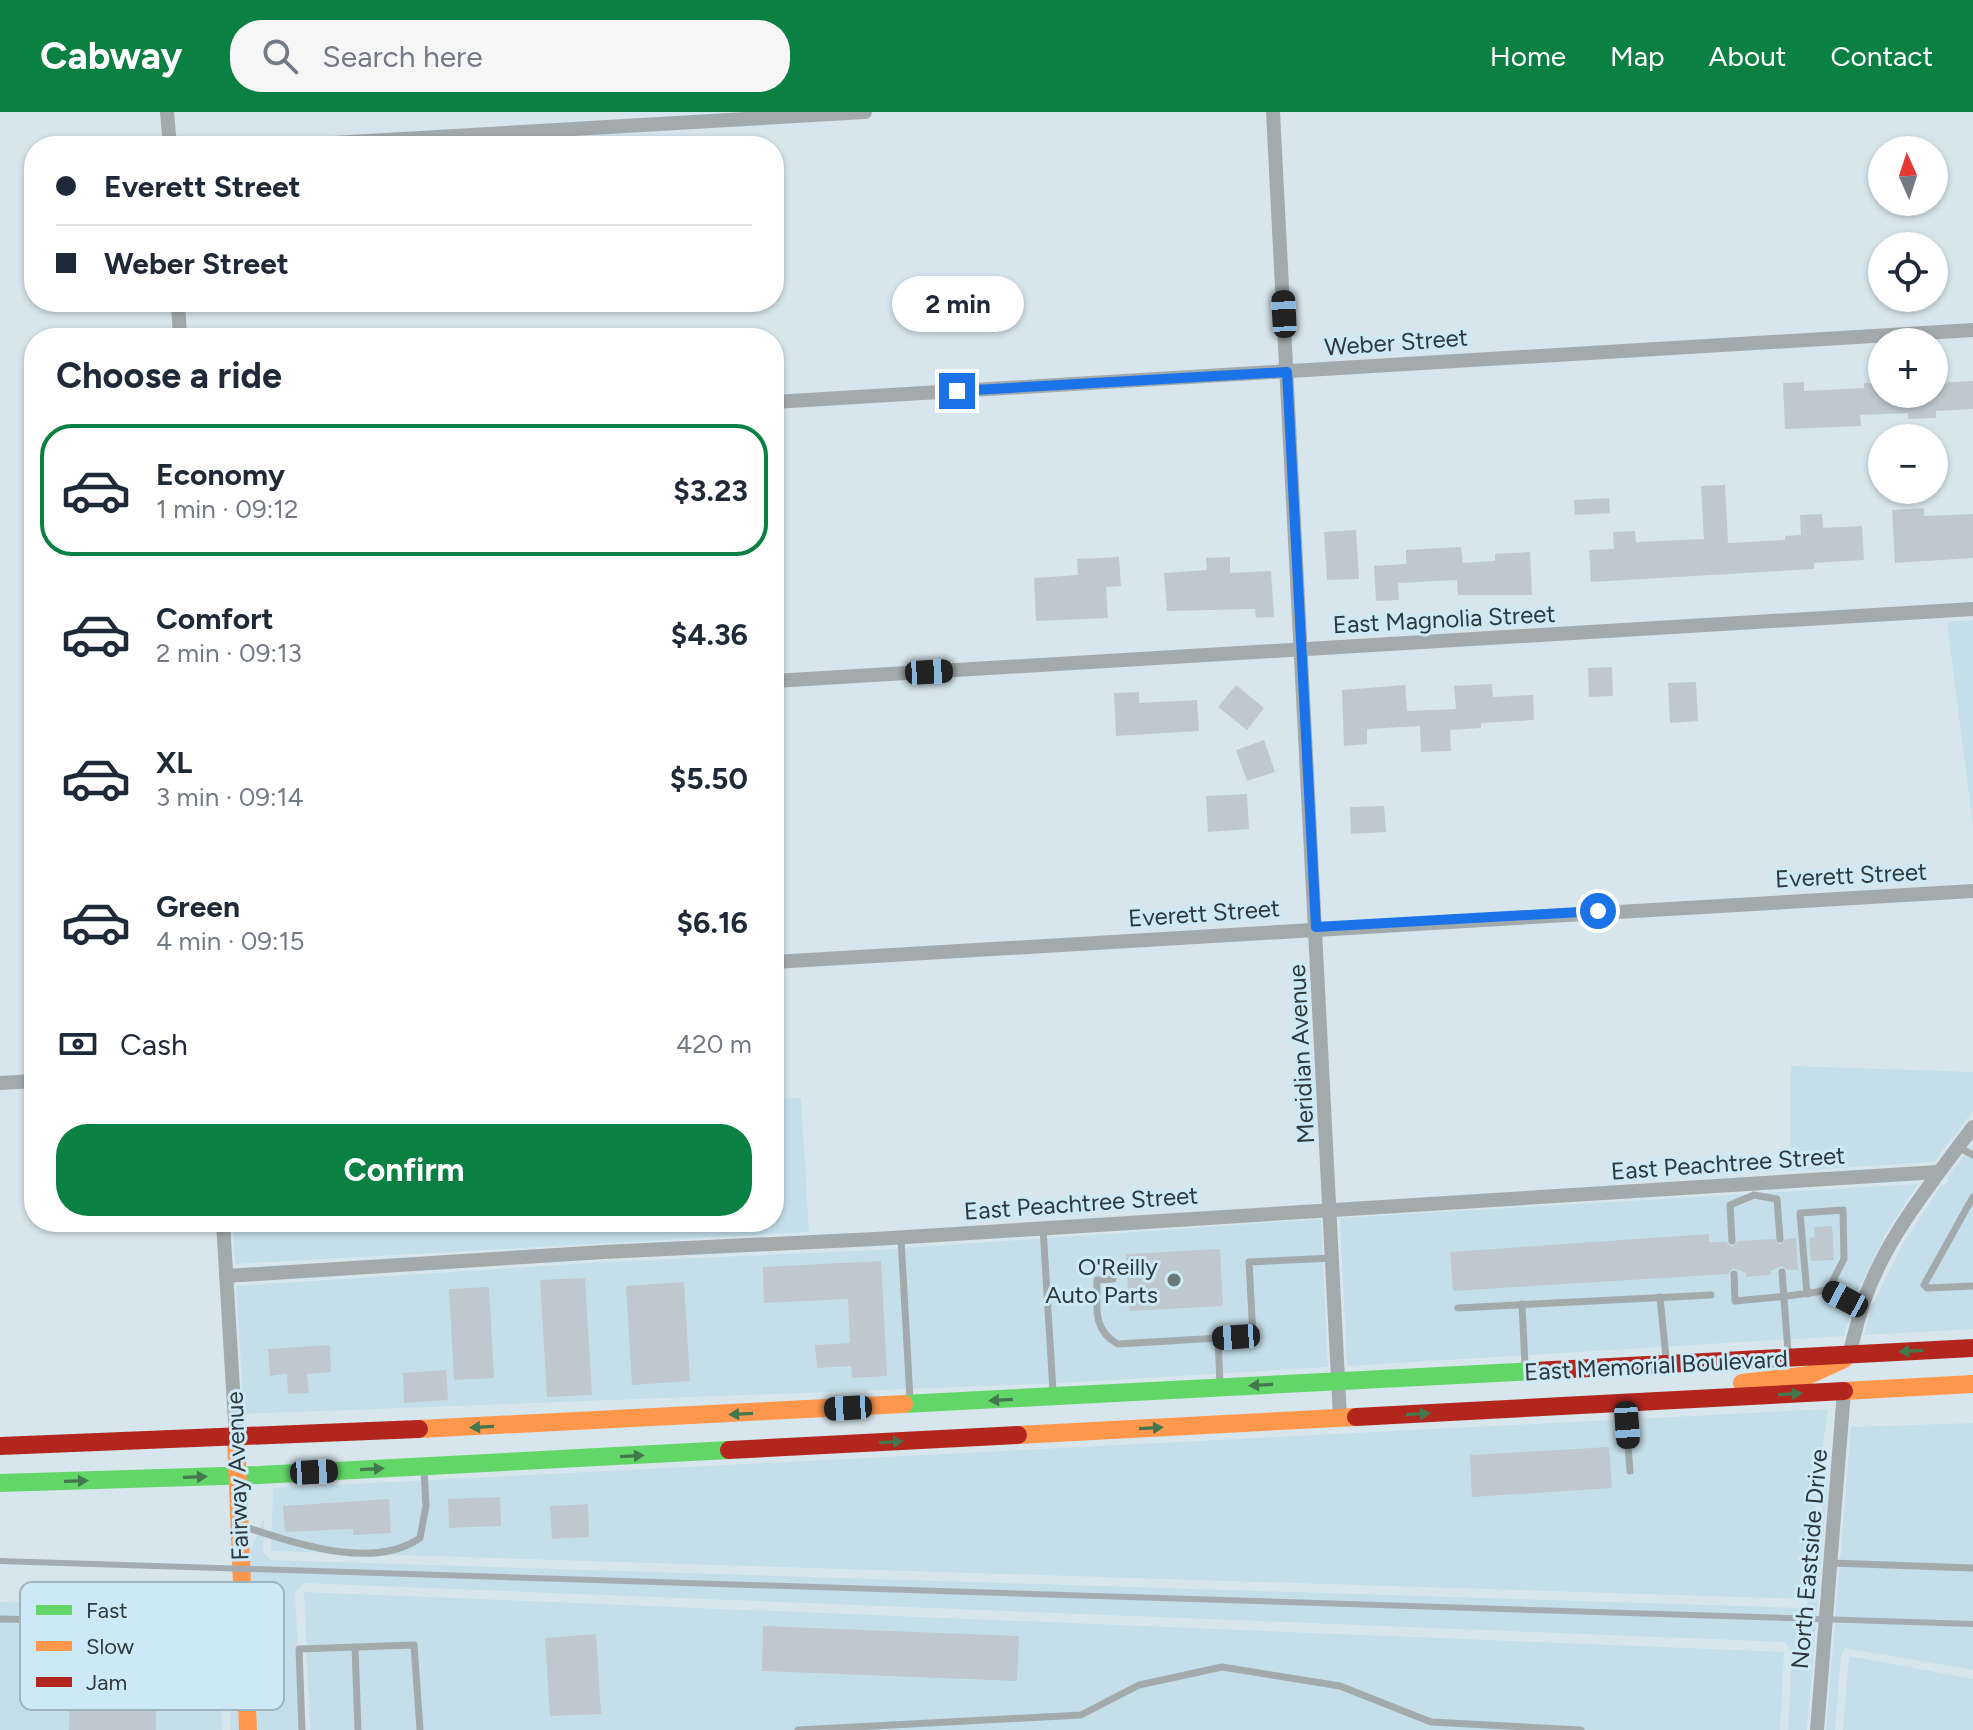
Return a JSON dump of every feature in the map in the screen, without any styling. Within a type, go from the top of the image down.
[{"type":"main road","name":"East Memorial Boulevard","points":[[0,1446],[236,1439],[786,1412],[1973,1348]]},
{"type":"main road","points":[[1630,1402],[1814,1374],[1834,1367],[1849,1355]]},
{"type":"main road","name":"East Memorial Boulevard","points":[[0,1483],[424,1467],[1973,1384]]},
{"type":"main road","points":[[786,1412],[788,1448]]},
{"type":"main road","name":"Fairway Avenue","points":[[236,1439],[241,1582]]},
{"type":"main road","name":"Fairway Avenue","points":[[247,1710],[248,1730]]},
{"type":"street","points":[[167,112],[169,136]]},
{"type":"street","points":[[453,136],[865,112]]},
{"type":"street","name":"Meridian Avenue","points":[[1273,112],[1340,1418]]},
{"type":"street","name":"Weber Street","points":[[784,401],[1973,330]]},
{"type":"street","name":"East Magnolia Street","points":[[784,680],[1973,609]]},
{"type":"street","name":"Everett Street","points":[[784,961],[1316,927],[1973,891]]},
{"type":"street","points":[[0,1083],[24,1082]]},
{"type":"street","points":[[1849,1355],[1862,1309],[1893,1241],[1938,1172],[1973,1127]]},
{"type":"street","name":"East Peachtree Street","points":[[226,1276],[604,1252],[901,1238],[1330,1208],[1753,1190],[1938,1172]]},
{"type":"street","name":"Fairway Avenue","points":[[224,1232],[236,1439]]},
{"type":"street","name":"North Eastside Drive","points":[[1817,1730],[1844,1391]]},
{"type":"lane","points":[[1958,1147],[1973,1155]]},
{"type":"lane","points":[[1732,1241],[1730,1205],[1753,1190],[1777,1199],[1780,1239]]},
{"type":"lane","points":[[1973,1197],[1970,1208],[1924,1285],[1927,1288],[1973,1286]]},
{"type":"lane","points":[[1807,1294],[1800,1213],[1843,1210],[1844,1259],[1828,1290]]},
{"type":"lane","points":[[1043,1228],[1054,1397]]},
{"type":"lane","points":[[901,1238],[911,1405]]},
{"type":"lane","points":[[1113,1279],[1097,1280],[1098,1324],[1103,1336],[1118,1344],[1253,1336],[1249,1262],[1333,1258]]},
{"type":"lane","points":[[1782,1272],[1789,1358]]},
{"type":"lane","points":[[1734,1274],[1735,1301],[1828,1290],[1862,1309]]},
{"type":"lane","points":[[1458,1308],[1711,1295]]},
{"type":"lane","points":[[1660,1297],[1666,1364]]},
{"type":"lane","points":[[1522,1304],[1525,1372]]},
{"type":"lane","points":[[1218,1338],[1220,1388]]},
{"type":"lane","points":[[1630,1402],[1630,1471]]},
{"type":"lane","points":[[239,1525],[312,1547],[351,1552],[403,1549],[420,1538],[426,1506],[424,1467]]},
{"type":"lane","points":[[1831,1563],[1973,1568]]},
{"type":"lane","points":[[0,1619],[20,1619]]},
{"type":"lane","points":[[302,1730],[299,1649],[414,1645],[420,1730]]},
{"type":"lane","points":[[355,1647],[358,1730]]},
{"type":"lane","points":[[798,1730],[1081,1715],[1139,1685],[1222,1667],[1340,1686],[1431,1722],[1581,1730]]},
{"type":"shaded area","points":[[1973,620],[1973,827],[1947,622]]},
{"type":"shaded area","points":[[1791,1066],[1973,1072],[1973,1111],[1934,1162],[1790,1171]]},
{"type":"shaded area","points":[[801,1098],[809,1232],[235,1264],[233,1232],[784,1232],[784,1099]]},
{"type":"shaded area","points":[[1973,1144],[1973,1329],[1864,1335],[1873,1304],[1901,1247],[1940,1187],[1948,1182],[1948,1176]]},
{"type":"shaded area","points":[[1918,1184],[1885,1235],[1856,1294],[1844,1336],[1347,1366],[1340,1218]]},
{"type":"shaded area","points":[[1321,1219],[1328,1367],[1063,1383],[244,1414],[236,1286],[604,1262],[876,1250]]},
{"type":"shaded area","points":[[1828,1409],[1802,1599],[271,1551],[273,1488]]},
{"type":"shaded area","points":[[1973,1423],[1973,1670],[1845,1648],[1841,1656],[1835,1730],[1826,1730],[1851,1427]]},
{"type":"shaded area","points":[[1829,1465],[1807,1730],[1788,1730],[1792,1652],[1784,1642],[304,1583],[295,1593],[302,1730],[258,1730],[257,1710],[284,1710],[284,1582],[250,1582],[249,1555],[264,1518],[263,1553],[271,1560],[1802,1608],[1810,1600]]},
{"type":"shaded area","points":[[304,1592],[1784,1652],[1780,1730],[310,1730]]},
{"type":"shaded area","points":[[0,1602],[20,1603],[20,1710],[221,1710],[222,1730],[0,1730]]},
{"type":"shaded area","points":[[1849,1656],[1973,1679],[1973,1730],[1843,1730]]},
{"type":"shaded area","points":[[230,1710],[238,1710],[239,1730],[231,1730]]},
{"type":"building","points":[[1973,381],[1973,409],[1936,411],[1936,418],[1908,419],[1908,413],[1860,415],[1861,426],[1785,429],[1783,383],[1804,382],[1804,391],[1864,388],[1864,383],[1868,383],[1868,408],[1948,408],[1948,382]]},
{"type":"building","points":[[1725,485],[1728,543],[1785,540],[1785,536],[1801,535],[1800,515],[1822,514],[1823,528],[1862,526],[1864,560],[1814,563],[1814,569],[1591,582],[1589,550],[1614,549],[1613,532],[1635,531],[1636,542],[1704,539],[1701,486]]},
{"type":"building","points":[[1609,498],[1610,513],[1575,515],[1574,500]]},
{"type":"building","points":[[1924,508],[1924,516],[1973,514],[1973,558],[1895,563],[1892,510]]},
{"type":"building","points":[[1356,530],[1359,579],[1327,580],[1324,532]]},
{"type":"building","points":[[1461,547],[1463,563],[1495,561],[1495,554],[1530,552],[1532,595],[1458,595],[1457,580],[1398,583],[1399,600],[1376,601],[1374,566],[1406,564],[1406,550]]},
{"type":"building","points":[[1119,557],[1121,586],[1106,587],[1108,618],[1036,621],[1034,578],[1078,575],[1077,559]]},
{"type":"building","points":[[1230,557],[1230,573],[1271,571],[1274,617],[1256,618],[1255,609],[1167,611],[1164,573],[1207,570],[1206,558]]},
{"type":"building","points":[[1612,667],[1613,696],[1589,697],[1588,668]]},
{"type":"building","points":[[1696,682],[1698,721],[1670,723],[1668,683]]},
{"type":"building","points":[[1492,684],[1493,697],[1533,695],[1534,720],[1481,723],[1481,728],[1450,730],[1451,751],[1421,752],[1420,726],[1367,729],[1367,744],[1344,746],[1342,690],[1405,685],[1407,711],[1456,709],[1454,686]]},
{"type":"building","points":[[1236,685],[1264,708],[1247,730],[1218,707]]},
{"type":"building","points":[[1139,692],[1139,703],[1197,700],[1199,731],[1116,736],[1114,693]]},
{"type":"building","points":[[1264,740],[1275,772],[1247,781],[1236,750]]},
{"type":"building","points":[[1247,794],[1249,829],[1208,832],[1206,796]]},
{"type":"building","points":[[1384,806],[1386,832],[1351,834],[1350,807]]},
{"type":"building","points":[[1832,1226],[1834,1260],[1811,1261],[1809,1238],[1815,1237],[1814,1227]]},
{"type":"building","points":[[1709,1234],[1709,1242],[1726,1242],[1732,1247],[1738,1241],[1774,1239],[1780,1245],[1786,1239],[1796,1238],[1798,1270],[1781,1266],[1770,1271],[1771,1275],[1746,1277],[1746,1273],[1733,1268],[1728,1274],[1453,1291],[1450,1252]]},
{"type":"building","name":"O'Reilly Auto Parts","points":[[1220,1249],[1223,1306],[1129,1311],[1126,1254]]},
{"type":"building","points":[[881,1261],[887,1376],[852,1378],[851,1366],[817,1368],[815,1345],[850,1343],[848,1299],[764,1303],[763,1267]]},
{"type":"building","points":[[585,1278],[592,1395],[547,1397],[540,1280]]},
{"type":"building","points":[[684,1282],[690,1381],[632,1385],[626,1286]]},
{"type":"building","points":[[489,1287],[494,1378],[454,1380],[449,1289]]},
{"type":"building","points":[[330,1345],[331,1372],[307,1374],[309,1393],[288,1394],[287,1374],[270,1376],[268,1349]]},
{"type":"building","points":[[446,1370],[448,1400],[404,1403],[403,1373]]},
{"type":"building","points":[[1609,1447],[1612,1488],[1472,1497],[1470,1455]]},
{"type":"building","points":[[500,1497],[501,1526],[449,1528],[448,1499]]},
{"type":"building","points":[[389,1499],[391,1533],[353,1535],[353,1529],[285,1532],[283,1506]]},
{"type":"building","points":[[588,1504],[589,1537],[552,1539],[550,1506]]},
{"type":"building","points":[[763,1626],[1019,1636],[1017,1681],[762,1671]]},
{"type":"building","points":[[596,1634],[601,1714],[550,1716],[545,1638]]},
{"type":"building","points":[[70,1710],[156,1710],[156,1730],[69,1730]]},
{"type":"railway","points":[[0,1561],[1973,1624]]},
{"type":"traffic: fast","points":[[904,1404],[1534,1371]]},
{"type":"traffic: fast","points":[[0,1483],[259,1475],[729,1450]]},
{"type":"traffic: slow","points":[[1742,1383],[1809,1375],[1844,1359]]},
{"type":"traffic: slow","points":[[1844,1391],[1973,1384]]},
{"type":"traffic: slow","points":[[419,1429],[904,1404]]},
{"type":"traffic: slow","points":[[1018,1435],[1356,1417]]},
{"type":"traffic: slow","points":[[236,1439],[242,1582]]},
{"type":"traffic: slow","points":[[247,1710],[248,1730]]},
{"type":"traffic: jam","points":[[1534,1371],[1973,1348]]},
{"type":"traffic: jam","points":[[1356,1417],[1844,1391]]},
{"type":"traffic: jam","points":[[0,1446],[419,1429]]},
{"type":"traffic: jam","points":[[729,1450],[1018,1435]]},
{"type":"place","name":"O'Reilly Auto Parts","points":[[1174,1280]]},
{"type":"route","points":[[957,391],[1287,372],[1316,927],[1598,911]]}]
